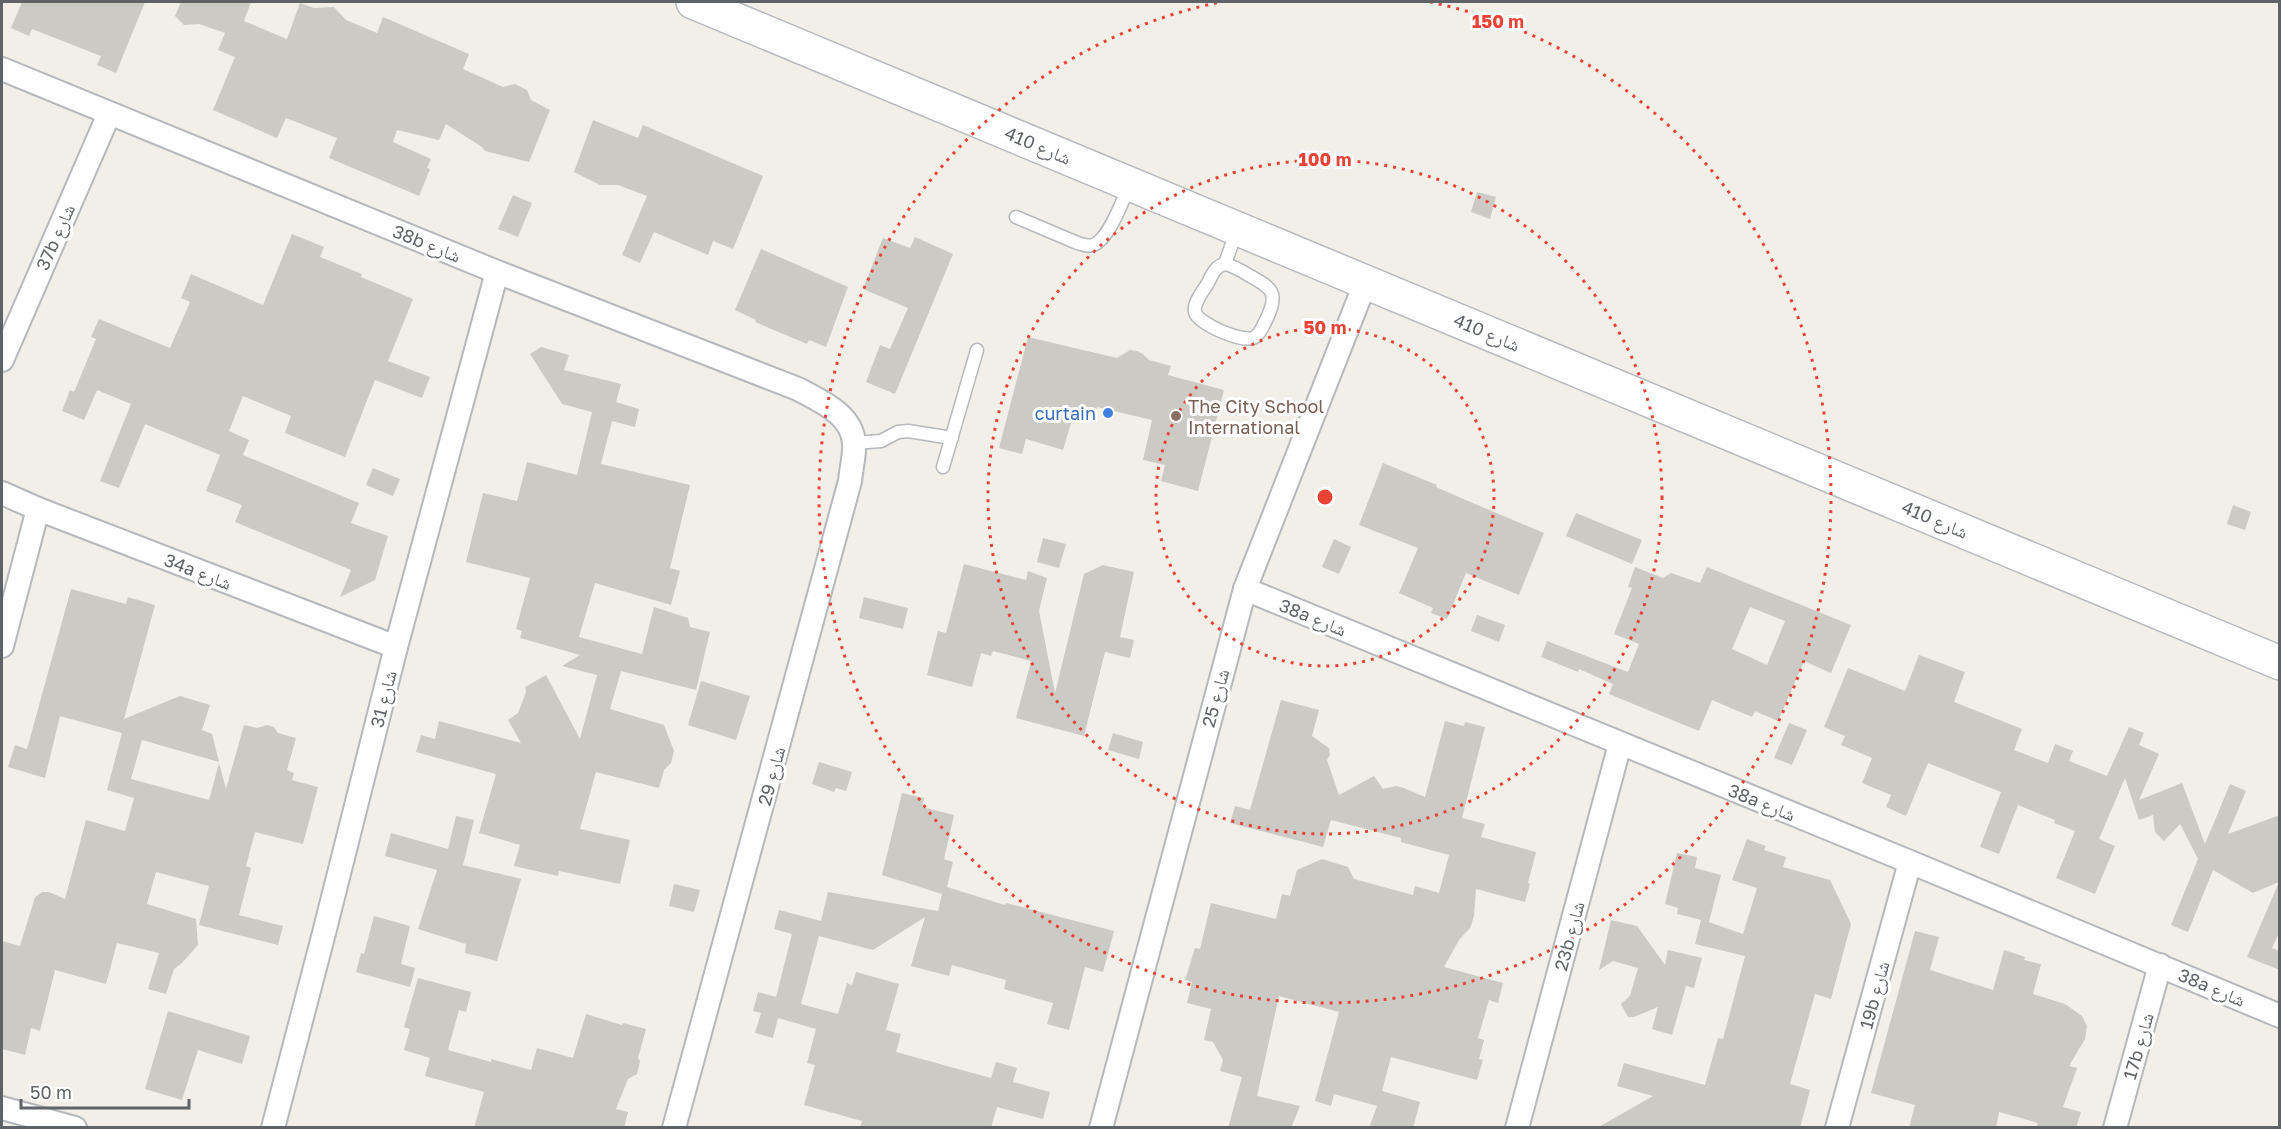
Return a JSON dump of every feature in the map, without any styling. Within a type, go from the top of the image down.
[{"type":"street","name":"شارع 410","points":[[693,2],[2280,663]]},
{"type":"street","name":"38b شارع","points":[[2,69],[497,272],[798,389],[833,409],[851,433]]},
{"type":"street","name":"37b شارع","points":[[2,360],[109,114]]},
{"type":"street","name":"شارع 31","points":[[273,1128],[396,647],[497,272]]},
{"type":"street","name":"شارع 25","points":[[1101,1128],[1245,589],[1366,281]]},
{"type":"street","name":"شارع 29","points":[[674,1128],[850,481],[851,433]]},
{"type":"street","name":"34a شارع","points":[[2,493],[396,647]]},
{"type":"street","points":[[2,646],[38,509]]},
{"type":"street","name":"38a شارع","points":[[1245,589],[2280,1016]]},
{"type":"street","name":"23b شارع","points":[[1517,1128],[1620,744]]},
{"type":"street","name":"19b شارع","points":[[1837,1128],[1910,862]]},
{"type":"street","name":"17b شارع","points":[[2115,1128],[2160,965]]},
{"type":"street","points":[[2,1108],[46,1124],[75,1128]]},
{"type":"lane","points":[[1016,216],[1075,242],[1094,245],[1102,240],[1108,231],[1130,183]]},
{"type":"lane","points":[[1225,264],[1263,283],[1273,295],[1271,310],[1261,330],[1250,340],[1243,340],[1200,320],[1195,308],[1216,268],[1225,264],[1238,228]]},
{"type":"lane","points":[[943,467],[977,350]]},
{"type":"lane","points":[[851,433],[881,441],[898,432],[908,431],[952,438]]},
{"type":"building","points":[[22,2],[145,2],[116,73],[97,65],[101,56],[32,29],[29,36],[11,28]]},
{"type":"building","points":[[181,2],[251,2],[244,21],[287,39],[300,3],[314,8],[334,7],[346,20],[377,33],[383,17],[469,54],[463,69],[503,87],[515,84],[527,90],[531,100],[550,110],[529,162],[485,151],[446,124],[439,140],[397,130],[393,142],[431,159],[427,168],[430,169],[419,196],[329,158],[337,138],[286,118],[277,138],[213,110],[235,57],[218,50],[225,33],[199,24],[184,25],[175,16]]},
{"type":"building","points":[[593,120],[638,138],[643,125],[763,176],[733,249],[713,241],[708,255],[654,232],[640,263],[622,255],[647,196],[618,185],[600,185],[574,172]]},
{"type":"building","points":[[1477,192],[1496,197],[1490,219],[1471,212]]},
{"type":"building","points":[[513,195],[532,203],[518,237],[498,229]]},
{"type":"building","points":[[292,234],[324,247],[320,257],[413,299],[388,361],[430,377],[422,398],[375,380],[345,457],[285,433],[291,416],[243,396],[229,431],[249,440],[243,455],[359,503],[351,523],[388,536],[375,580],[340,597],[351,570],[235,522],[242,505],[206,491],[220,455],[145,424],[119,488],[100,481],[131,404],[97,390],[84,420],[62,411],[70,390],[74,392],[96,339],[91,337],[99,319],[170,348],[190,302],[181,298],[191,274],[263,305]]},
{"type":"building","points":[[915,237],[953,254],[895,394],[866,382],[880,345],[890,349],[908,308],[863,289],[883,238],[910,248]]},
{"type":"building","points":[[761,249],[848,287],[826,347],[809,340],[807,344],[755,322],[756,320],[735,310]]},
{"type":"building","name":"The City School International","points":[[1028,337],[1117,358],[1130,350],[1137,351],[1149,360],[1171,366],[1168,375],[1224,390],[1198,491],[1161,481],[1165,465],[1143,460],[1152,420],[1097,407],[1095,418],[1074,413],[1063,450],[1026,439],[1022,454],[999,448]]},
{"type":"building","points":[[541,347],[569,355],[564,370],[621,384],[616,402],[639,409],[635,427],[612,421],[601,464],[690,485],[670,568],[680,571],[671,605],[595,583],[579,637],[642,654],[654,607],[688,618],[690,627],[710,632],[696,690],[621,671],[610,709],[664,725],[674,751],[671,763],[664,770],[659,788],[596,772],[580,829],[630,840],[620,884],[559,871],[558,876],[514,866],[520,845],[479,833],[496,774],[416,752],[421,735],[435,739],[439,721],[521,743],[508,720],[518,713],[526,692],[525,687],[546,675],[580,739],[597,675],[562,666],[580,655],[520,638],[522,631],[516,629],[530,578],[466,562],[483,493],[517,501],[527,462],[577,475],[592,412],[562,404],[530,354]]},
{"type":"building","points":[[1383,463],[1544,533],[1519,595],[1466,573],[1447,619],[1431,613],[1433,608],[1399,593],[1418,548],[1359,525]]},
{"type":"building","points":[[373,468],[400,479],[393,496],[366,485]]},
{"type":"building","points":[[2233,505],[2251,512],[2245,530],[2227,524]]},
{"type":"building","points":[[1576,513],[1642,540],[1632,564],[1566,536]]},
{"type":"building","points":[[1043,538],[1066,544],[1059,568],[1037,562]]},
{"type":"building","points":[[1334,539],[1351,547],[1339,574],[1322,567]]},
{"type":"building","points":[[964,564],[1026,580],[1028,571],[1047,578],[1039,611],[1055,693],[1084,574],[1103,565],[1134,572],[1120,637],[1134,640],[1130,658],[1105,652],[1084,736],[1016,718],[1031,661],[993,651],[991,656],[981,653],[972,687],[927,675],[938,631],[946,633]]},
{"type":"building","points":[[1635,567],[1663,578],[1671,573],[1700,583],[1707,567],[1851,625],[1831,673],[1804,661],[1778,721],[1755,711],[1752,717],[1712,700],[1699,731],[1609,694],[1613,684],[1579,669],[1578,672],[1541,657],[1547,641],[1628,672],[1639,644],[1614,634],[1632,588],[1628,587]],"holes":[[[1750,607],[1785,621],[1767,665],[1732,649]]]},
{"type":"building","points":[[71,589],[126,604],[128,597],[155,605],[124,719],[180,696],[210,705],[202,730],[212,734],[219,762],[142,740],[131,779],[209,800],[219,763],[226,789],[244,725],[257,728],[267,725],[274,727],[278,733],[296,738],[287,770],[294,773],[292,780],[318,787],[303,844],[255,832],[246,866],[251,868],[239,915],[283,926],[278,945],[199,925],[209,886],[156,872],[147,904],[196,919],[198,945],[174,969],[166,994],[148,989],[159,953],[117,943],[106,984],[55,970],[40,1031],[31,1028],[25,1055],[2,1049],[2,941],[20,946],[35,897],[42,892],[49,892],[65,899],[86,820],[125,831],[134,798],[107,790],[122,733],[60,716],[45,778],[8,767],[15,745],[27,749]]},
{"type":"building","points":[[864,597],[908,608],[903,629],[859,618]]},
{"type":"building","points":[[1477,615],[1505,625],[1499,642],[1471,631]]},
{"type":"building","points":[[1919,655],[1965,672],[1954,702],[2022,729],[2014,750],[2048,763],[2055,744],[2073,751],[2069,761],[2107,776],[2129,727],[2144,733],[2139,745],[2159,754],[2139,800],[2182,783],[2205,844],[2230,784],[2246,791],[2228,834],[2280,815],[2280,931],[2272,948],[2280,951],[2280,970],[2247,957],[2279,882],[2253,893],[2213,870],[2188,932],[2171,925],[2198,859],[2180,824],[2164,841],[2155,832],[2153,815],[2139,820],[2125,778],[2099,839],[2115,846],[2095,894],[2056,878],[2075,831],[2054,823],[2055,820],[2018,805],[1999,854],[1980,847],[2001,792],[1928,763],[1906,816],[1886,807],[1891,795],[1862,783],[1872,758],[1841,745],[1845,736],[1824,727],[1848,668],[1905,691]]},
{"type":"building","points":[[701,681],[750,696],[736,740],[688,725]]},
{"type":"building","points":[[1281,700],[1319,710],[1312,736],[1329,748],[1330,755],[1327,760],[1339,795],[1374,776],[1383,789],[1396,786],[1425,797],[1445,721],[1464,726],[1465,722],[1485,727],[1462,818],[1485,824],[1481,837],[1536,852],[1525,902],[1476,889],[1474,916],[1470,928],[1459,940],[1444,967],[1503,983],[1498,1003],[1489,1000],[1478,1038],[1484,1040],[1479,1059],[1483,1060],[1477,1080],[1391,1057],[1382,1091],[1420,1102],[1413,1128],[1369,1128],[1377,1106],[1334,1094],[1331,1106],[1315,1101],[1339,1012],[1279,996],[1257,1096],[1300,1106],[1291,1128],[1228,1128],[1242,1077],[1220,1071],[1223,1060],[1213,1042],[1204,1040],[1211,1009],[1187,1003],[1192,982],[1185,980],[1195,948],[1200,949],[1211,903],[1276,919],[1282,894],[1290,896],[1297,870],[1322,859],[1348,867],[1354,879],[1413,895],[1415,886],[1439,893],[1449,855],[1401,842],[1401,838],[1331,820],[1323,847],[1230,823],[1235,806],[1250,810]]},
{"type":"building","points":[[1789,723],[1807,730],[1792,765],[1774,758]]},
{"type":"building","points":[[1113,733],[1143,742],[1139,759],[1108,750]]},
{"type":"building","points":[[819,762],[852,772],[846,791],[836,788],[834,792],[812,784]]},
{"type":"building","points":[[902,793],[924,798],[922,807],[954,815],[944,859],[953,862],[947,887],[1005,905],[1006,903],[1114,931],[1103,972],[1085,967],[1069,1030],[1047,1024],[1053,1003],[1004,989],[1006,980],[952,965],[949,976],[911,966],[925,917],[873,950],[819,936],[801,1004],[838,1014],[847,983],[852,985],[856,972],[899,984],[886,1030],[901,1034],[896,1052],[991,1078],[996,1062],[1017,1068],[1013,1082],[1050,1092],[1043,1119],[997,1107],[991,1128],[860,1128],[862,1121],[804,1105],[815,1065],[807,1063],[816,1029],[778,1018],[773,1038],[755,1033],[761,1013],[753,1011],[758,992],[776,997],[792,934],[774,929],[779,910],[821,921],[828,892],[938,911],[942,894],[882,875]]},
{"type":"building","points":[[456,816],[474,820],[463,865],[521,879],[497,961],[465,953],[466,944],[418,929],[437,870],[385,856],[391,833],[448,849]]},
{"type":"building","points":[[1747,839],[1766,846],[1764,850],[1786,857],[1783,867],[1830,880],[1851,924],[1831,999],[1815,994],[1790,1084],[1810,1090],[1800,1128],[1597,1128],[1653,1096],[1617,1086],[1624,1063],[1705,1085],[1718,1038],[1723,1039],[1745,956],[1695,944],[1701,920],[1677,914],[1678,908],[1665,904],[1677,853],[1697,857],[1695,868],[1721,875],[1709,922],[1703,920],[1743,934],[1757,888],[1732,880]]},
{"type":"building","points":[[674,884],[700,890],[694,912],[669,906]]},
{"type":"building","points":[[374,916],[410,926],[401,964],[415,968],[410,987],[356,972],[361,953],[364,954]]},
{"type":"building","points":[[1611,920],[1637,926],[1665,965],[1668,950],[1702,958],[1694,988],[1686,986],[1672,1035],[1652,1029],[1658,1007],[1634,1017],[1628,1017],[1621,1004],[1630,996],[1638,968],[1613,961],[1599,970]]},
{"type":"building","points":[[1915,931],[1939,937],[1930,970],[1993,990],[2004,950],[2025,957],[2024,960],[2041,964],[2033,994],[2065,1004],[2082,1016],[2087,1026],[2085,1039],[2069,1066],[2077,1068],[2063,1107],[2081,1112],[2076,1128],[2036,1128],[2038,1123],[1999,1112],[1996,1128],[1909,1128],[1915,1105],[1871,1093]]},
{"type":"building","points":[[418,978],[471,992],[466,1012],[459,1010],[448,1050],[491,1062],[491,1059],[531,1070],[537,1048],[573,1058],[586,1014],[622,1025],[623,1023],[646,1029],[638,1058],[640,1061],[637,1074],[628,1079],[616,1109],[628,1112],[624,1128],[474,1128],[484,1092],[425,1076],[430,1058],[404,1050],[410,1029],[404,1027]]},
{"type":"building","points":[[168,1011],[250,1036],[242,1064],[198,1050],[182,1100],[145,1089]]},
{"type":"place","name":"curtain","points":[[1108,413]]},
{"type":"place","name":"The City School International","points":[[1176,416]]}]
